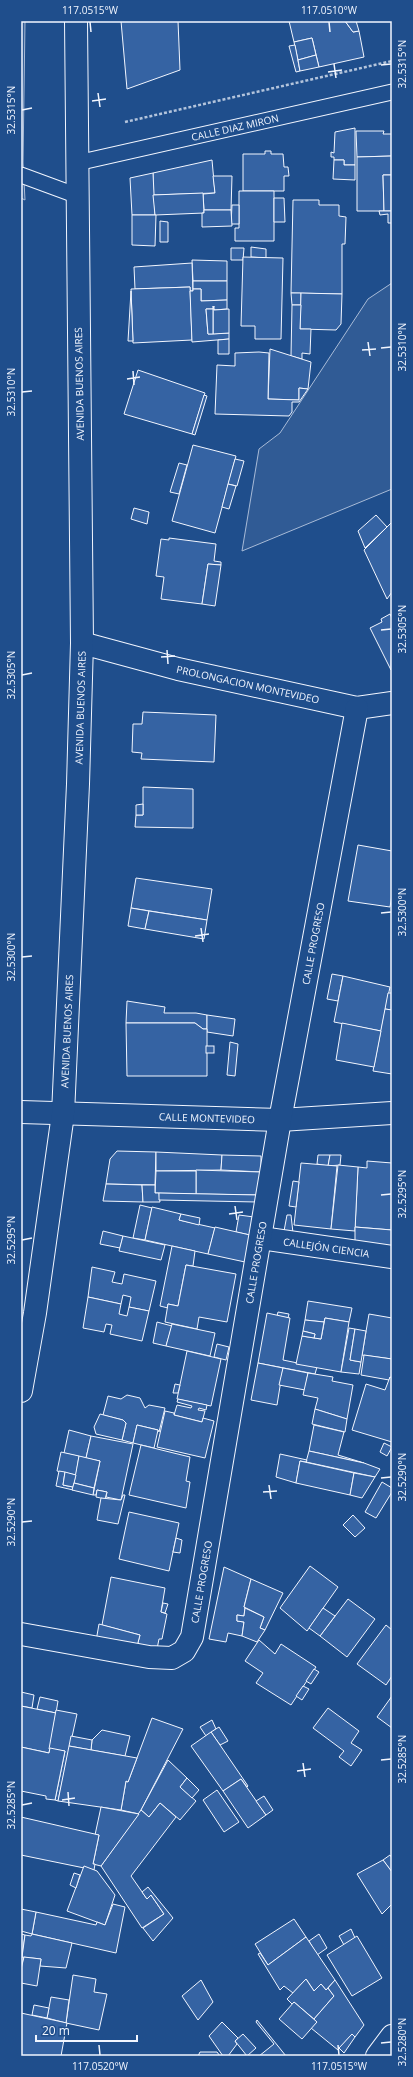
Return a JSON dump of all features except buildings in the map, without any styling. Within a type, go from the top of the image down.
[{"type":"street","name":"AVENIDA BUENOS AIRES","points":[[21,1392],[35,1312],[62,1114],[78,784],[82,643],[76,21]]},
{"type":"street","name":"PROLONGACION MONTEVIDEO","points":[[82,643],[178,670],[357,708],[392,703]]},
{"type":"street","name":"CALLE PROGRESO","points":[[21,1634],[149,1657],[172,1658],[184,1651],[192,1637],[280,1120],[357,708]]},
{"type":"street","name":"CALLE MONTEVIDEO","points":[[21,1112],[280,1120],[392,1113]]},
{"type":"street","name":"CALLEJÓN CIENCIA","points":[[261,1238],[392,1257]]},
{"type":"street","points":[[377,2056],[392,2036]]},
{"type":"lane","name":"CALLE DIAZ MIRON","points":[[77,163],[392,92]]},
{"type":"lane","points":[[21,175],[78,196]]},
{"type":"path","points":[[125,122],[392,62]]},
{"type":"shaded area","points":[[21,21],[25,21],[23,163],[25,200],[21,198]]},
{"type":"shaded area","points":[[392,283],[392,489],[242,551],[259,449],[280,433],[368,299]]}]
